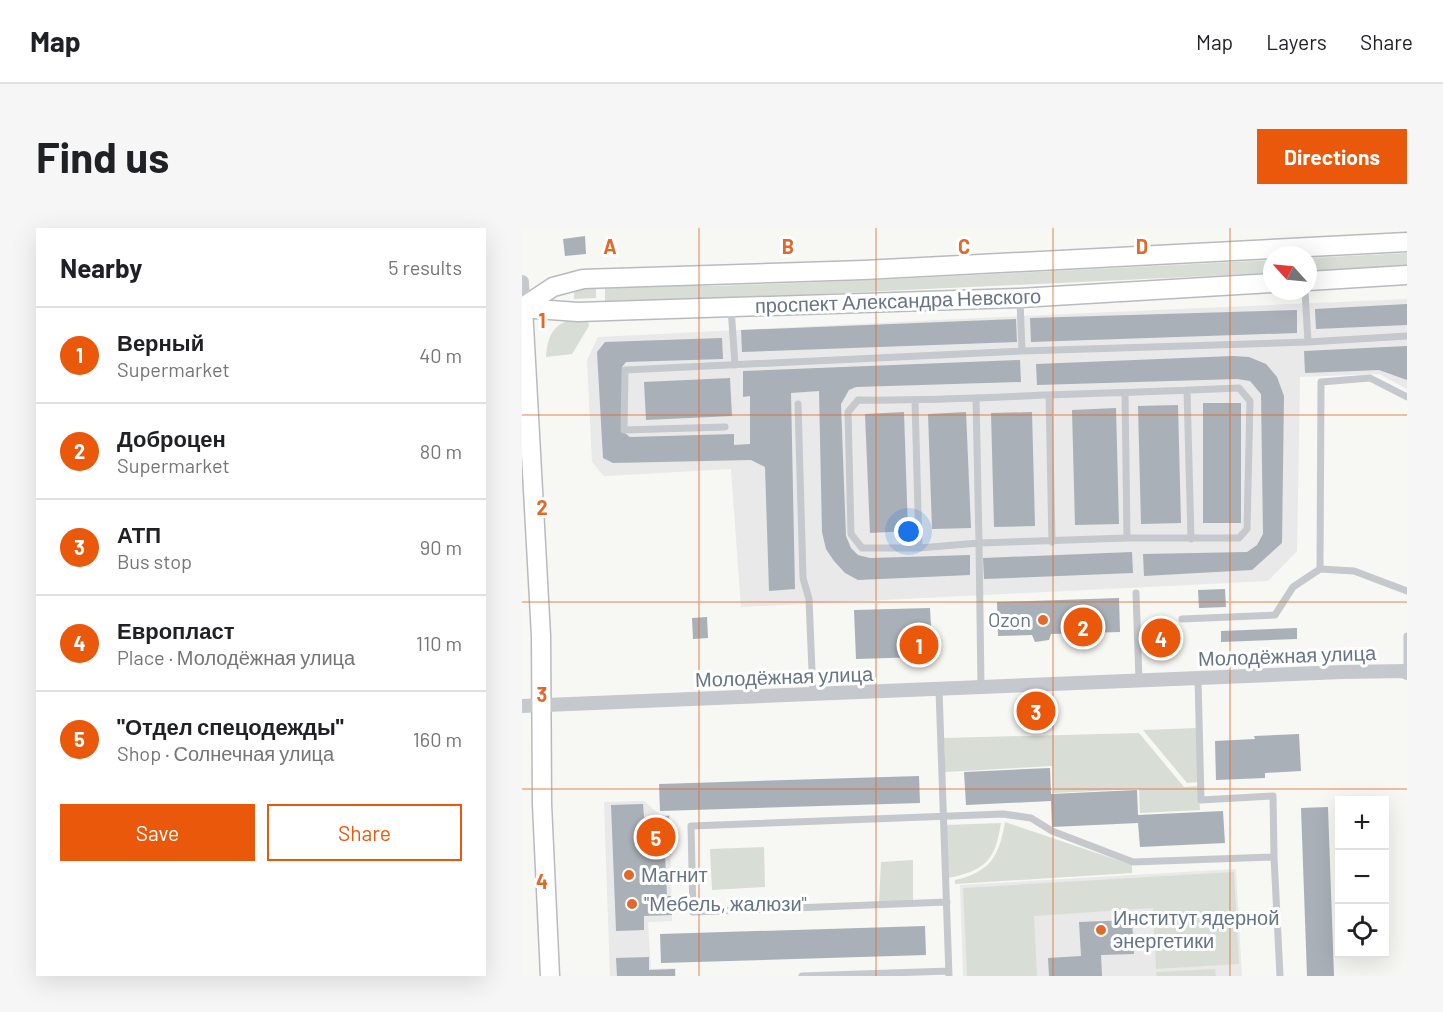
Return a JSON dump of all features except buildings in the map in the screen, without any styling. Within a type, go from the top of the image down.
[{"type":"main road","name":"проспект Александра Невского","points":[[522,307],[553,287],[583,279],[864,270],[1407,242]]},
{"type":"main road","points":[[1317,280],[1407,275]]},
{"type":"main road","name":"проспект Александра Невского","points":[[522,307],[578,312],[1020,298],[1263,284]]},
{"type":"main road","points":[[522,307],[541,636],[542,804],[550,976]]},
{"type":"street","points":[[522,282],[522,307]]},
{"type":"street","name":"Молодёжная улица","points":[[522,706],[1198,678],[1407,672]]},
{"type":"lane","points":[[1020,298],[1022,351]]},
{"type":"lane","points":[[1306,300],[1308,342]]},
{"type":"lane","points":[[730,307],[735,365]]},
{"type":"lane","points":[[724,427],[624,430],[624,370],[1407,336]]},
{"type":"lane","points":[[1320,569],[1321,382],[1370,378],[1407,397]]},
{"type":"lane","points":[[1239,388],[1250,401],[1247,529],[1239,538],[1127,538],[979,543],[919,548],[862,548],[851,534],[849,412],[858,400],[915,401],[1125,393],[1239,388]]},
{"type":"lane","points":[[1187,390],[1191,539]]},
{"type":"lane","points":[[1125,393],[1127,538]]},
{"type":"lane","points":[[1049,395],[1052,542]]},
{"type":"lane","points":[[976,398],[981,688]]},
{"type":"lane","points":[[915,401],[919,548]]},
{"type":"lane","points":[[798,404],[803,578],[809,599],[813,695]]},
{"type":"lane","points":[[1182,619],[1275,615],[1293,587],[1320,569],[1354,571],[1407,591]]},
{"type":"lane","points":[[1136,593],[1138,681]]},
{"type":"lane","points":[[1407,636],[1407,672]]},
{"type":"lane","points":[[1198,678],[1201,800],[1273,796],[1280,976]]},
{"type":"lane","points":[[802,976],[949,974],[939,690]]},
{"type":"lane","points":[[947,902],[693,912],[691,825],[1003,814],[1031,818],[1052,831],[1133,862],[1274,857]]},
{"type":"shaded area","points":[[1407,253],[1407,266],[1317,271],[1317,258]]},
{"type":"shaded area","points":[[1263,260],[1263,273],[715,299],[605,301],[605,286],[713,286]]},
{"type":"shaded area","points":[[596,286],[596,298],[574,299],[574,287]]},
{"type":"shaded area","points":[[1407,299],[1407,389],[1379,374],[1300,377],[1297,551],[1268,581],[741,607],[731,469],[604,476],[592,462],[587,360],[598,337]]},
{"type":"shaded area","points":[[587,316],[589,326],[572,354],[546,357],[549,338],[557,327],[569,320]]},
{"type":"shaded area","points":[[1197,728],[1199,782],[1187,783],[1143,730]]},
{"type":"shaded area","points":[[1139,733],[1184,787],[1198,786],[1200,810],[1140,813],[1139,789],[1053,793],[1052,766],[945,772],[944,738]]},
{"type":"shaded area","points":[[644,801],[660,815],[670,815],[672,921],[648,922],[651,969],[676,968],[676,976],[610,976],[604,802]]},
{"type":"shaded area","points":[[1005,822],[1132,865],[1132,873],[955,884],[955,880],[977,872],[991,861],[1000,845]]},
{"type":"shaded area","points":[[1001,823],[996,846],[986,862],[971,871],[948,878],[946,825]]},
{"type":"shaded area","points":[[764,847],[765,887],[712,890],[710,849]]},
{"type":"shaded area","points":[[913,860],[913,901],[879,902],[881,862]]},
{"type":"shaded area","name":"Институт ядерной энергетики","points":[[1236,869],[1242,976],[963,976],[960,885]]},
{"type":"shaded area","name":"Институт ядерной энергетики","points":[[1234,872],[1239,964],[1156,969],[1153,908],[1034,916],[1037,976],[967,976],[963,888]]},
{"type":"shaded area","points":[[1215,969],[1216,976],[1157,976],[1156,972]]},
{"type":"place","name":"Ozon","points":[[1043,620]]},
{"type":"place","name":"Доброцен","points":[[1083,627]]},
{"type":"place","name":"Европласт","points":[[1161,638]]},
{"type":"place","name":"Верный","points":[[919,645]]},
{"type":"place","name":"АТП","points":[[1036,711]]},
{"type":"place","name":"\"Отдел спецодежды\"","points":[[656,837]]},
{"type":"place","name":"Магнит","points":[[629,875]]},
{"type":"place","name":"\"Мебель, жалюзи\"","points":[[632,904]]},
{"type":"place","name":"Институт ядерной энергетики","points":[[1101,930]]}]
